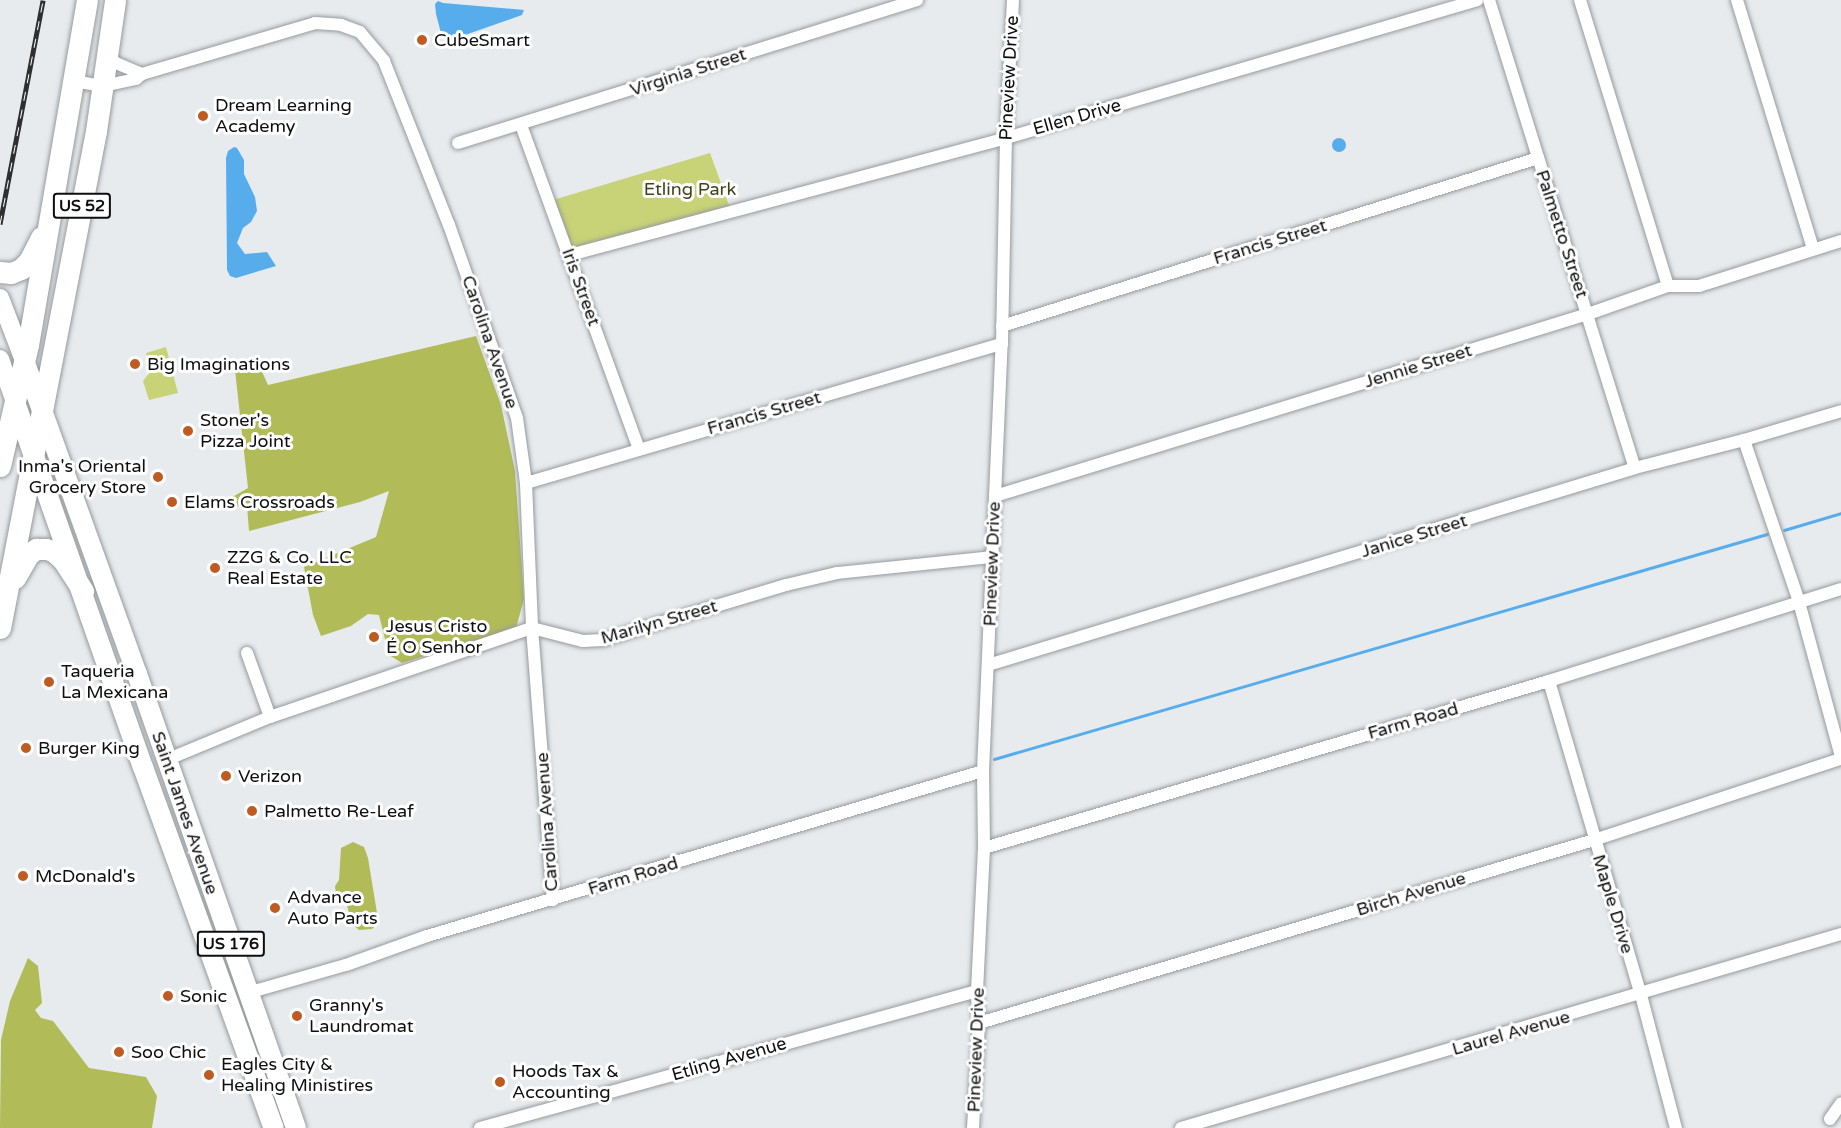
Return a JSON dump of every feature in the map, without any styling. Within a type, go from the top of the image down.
[{"type":"highway","name":"US 52","points":[[0,466],[25,363],[53,212],[87,0]]},
{"type":"highway","name":"US 52","points":[[0,628],[103,86],[115,0]]},
{"type":"highway","points":[[0,272],[11,273],[21,269],[29,261],[53,212]]},
{"type":"highway","points":[[5,600],[20,567],[36,549],[53,551],[63,560],[83,591]]},
{"type":"main road","points":[[0,298],[25,363]]},
{"type":"main road","points":[[0,359],[16,405]]},
{"type":"main road","name":"Saint James Avenue","points":[[25,363],[296,1128]]},
{"type":"main road","name":"Saint James Avenue","points":[[16,405],[209,952],[274,1128]]},
{"type":"main road","points":[[209,952],[215,952],[223,961],[235,988],[249,996]]},
{"type":"street","name":"Virginia Street","points":[[458,143],[916,0]]},
{"type":"street","name":"Pineview Drive","points":[[973,1128],[979,1023],[977,991],[984,848],[983,771],[1002,344],[1006,138],[1012,0]]},
{"type":"street","name":"Ellen Drive","points":[[570,255],[1006,138],[1477,0]]},
{"type":"street","name":"Palmetto Street","points":[[1489,0],[1635,468]]},
{"type":"street","points":[[1580,0],[1668,286]]},
{"type":"street","points":[[1737,0],[1814,249]]},
{"type":"street","name":"Carolina Avenue","points":[[74,81],[103,86],[136,79],[142,74],[315,23],[351,27],[369,40],[384,61],[449,225],[517,418],[526,483],[532,628],[553,900]]},
{"type":"street","points":[[107,56],[116,63],[142,74]]},
{"type":"street","name":"Iris Street","points":[[521,125],[639,449]]},
{"type":"street","name":"Francis Street","points":[[1002,326],[1538,158]]},
{"type":"street","name":"Jennie Street","points":[[995,496],[1588,314],[1668,286],[1699,286],[1841,241]]},
{"type":"street","name":"Francis Street","points":[[526,483],[1002,344]]},
{"type":"street","name":"Janice Street","points":[[988,665],[1635,468],[1744,440],[1841,411]]},
{"type":"street","points":[[1744,440],[1799,602],[1841,758]]},
{"type":"street","name":"Marilyn Street","points":[[532,628],[574,640],[603,640],[786,585],[837,573],[992,557]]},
{"type":"street","name":"Farm Road","points":[[984,848],[1549,681],[1841,589]]},
{"type":"street","points":[[165,760],[270,717],[532,628]]},
{"type":"street","points":[[247,653],[270,717]]},
{"type":"street","name":"Maple Drive","points":[[1549,681],[1641,995],[1676,1128]]},
{"type":"street","name":"Birch Avenue","points":[[979,1023],[1594,840],[1841,758]]},
{"type":"street","name":"Farm Road","points":[[249,996],[258,990],[346,965],[428,936],[983,771]]},
{"type":"street","name":"Laurel Avenue","points":[[1181,1128],[1641,995],[1841,934]]},
{"type":"street","name":"Etling Avenue","points":[[480,1128],[977,991]]},
{"type":"street","points":[[1830,1119],[1841,1103]]},
{"type":"green space","name":"Etling Park","points":[[710,153],[730,208],[571,249],[553,200]]},
{"type":"green space","points":[[476,336],[501,405],[515,471],[524,599],[516,628],[402,663],[389,655],[379,615],[368,614],[351,626],[321,636],[313,615],[304,567],[376,537],[389,491],[360,502],[249,531],[247,506],[215,507],[248,488],[235,370],[259,365],[268,385]]},
{"type":"green space","points":[[166,347],[178,393],[149,400],[143,381],[151,371],[146,353]]},
{"type":"green space","points":[[353,842],[364,847],[368,858],[377,913],[377,924],[372,929],[359,930],[353,925],[346,903],[336,894],[335,886],[339,880],[341,848]]},
{"type":"green space","points":[[28,958],[38,966],[42,1003],[35,1010],[41,1018],[53,1021],[89,1068],[146,1077],[157,1096],[152,1128],[0,1128],[1,1040],[10,1001]]},
{"type":"water","points":[[438,1],[524,10],[522,15],[448,41],[442,37],[436,14],[435,4]]},
{"type":"water","points":[[1336,138],[1342,138],[1346,145],[1342,152],[1336,152],[1332,148],[1332,142]]},
{"type":"water","points":[[234,147],[244,160],[244,174],[255,197],[257,211],[251,222],[243,228],[237,243],[245,254],[267,252],[276,266],[236,278],[230,276],[227,270],[226,158],[228,151]]},
{"type":"waterway","points":[[1784,530],[1841,513]]},
{"type":"waterway","points":[[994,759],[1767,534]]},
{"type":"railway","points":[[0,224],[43,0]]},
{"type":"place","name":"CubeSmart","points":[[422,40]]},
{"type":"place","name":"Dream Learning Academy","points":[[203,116]]},
{"type":"place","name":"Big Imaginations","points":[[135,364]]},
{"type":"place","name":"Stoner's Pizza Joint","points":[[188,431]]},
{"type":"place","name":"Inma's Oriental Grocery Store","points":[[158,477]]},
{"type":"place","name":"Elams Crossroads","points":[[172,502]]},
{"type":"place","name":"ZZG & Co. LLC Real Estate","points":[[215,568]]},
{"type":"place","name":"Jesus Cristo É O Senhor","points":[[374,637]]},
{"type":"place","name":"Taqueria La Mexicana","points":[[49,682]]},
{"type":"place","name":"Burger King","points":[[26,748]]},
{"type":"place","name":"Verizon","points":[[226,776]]},
{"type":"place","name":"Palmetto Re-Leaf","points":[[252,811]]},
{"type":"place","name":"McDonald's","points":[[23,876]]},
{"type":"place","name":"Advance Auto Parts","points":[[275,908]]},
{"type":"place","name":"Sonic","points":[[168,996]]},
{"type":"place","name":"Granny's Laundromat","points":[[297,1016]]},
{"type":"place","name":"Soo Chic","points":[[119,1052]]},
{"type":"place","name":"Eagles City & Healing Ministires","points":[[209,1075]]},
{"type":"place","name":"Hoods Tax & Accounting","points":[[500,1082]]}]
